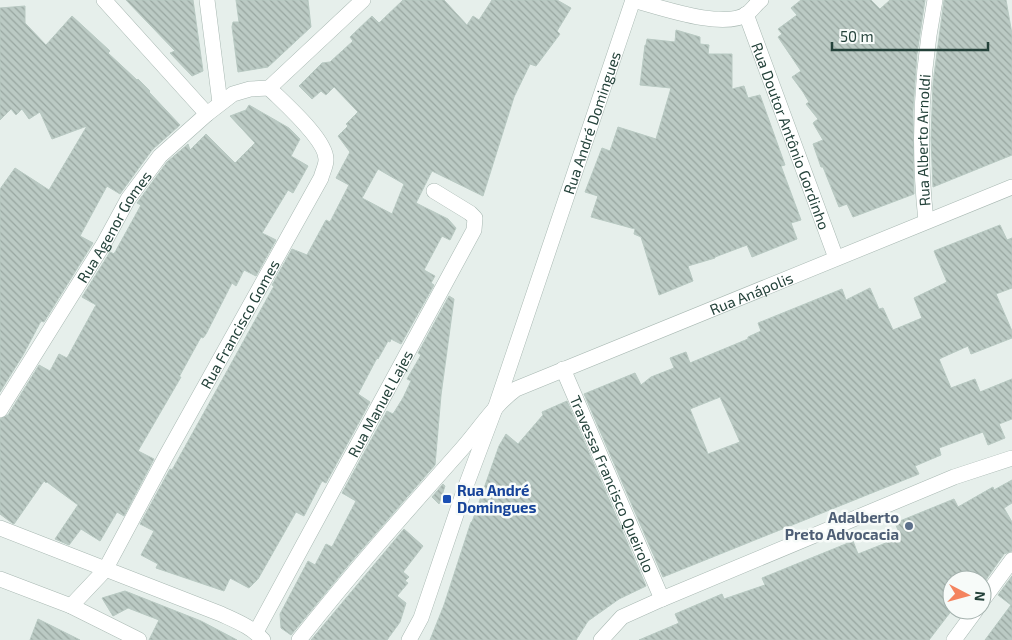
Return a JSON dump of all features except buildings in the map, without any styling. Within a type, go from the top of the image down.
[{"type":"street","points":[[104,0],[206,114]]},
{"type":"street","points":[[207,0],[220,103]]},
{"type":"street","points":[[269,88],[363,0]]},
{"type":"street","points":[[633,0],[714,20],[733,19],[746,14],[761,0]]},
{"type":"street","name":"Rua André Domingues","points":[[409,640],[421,618],[464,491],[496,406],[633,0]]},
{"type":"street","name":"Rua Alberto Arnoldi","points":[[926,221],[922,187],[922,132],[930,28],[936,0]]},
{"type":"street","name":"Rua Doutor Antônio Gordinho","points":[[746,14],[836,258]]},
{"type":"street","name":"Rua Agenor Gomes","points":[[0,410],[94,260],[128,199],[160,156],[206,114],[233,94],[250,89],[269,88]]},
{"type":"street","name":"Rua Francisco Gomes","points":[[71,606],[105,570],[166,456],[321,178],[326,160],[324,147],[309,128],[269,88]]},
{"type":"street","name":"Rua Anápolis","points":[[496,406],[516,389],[563,369],[1012,187]]},
{"type":"street","name":"Rua Manuel Lajes","points":[[260,636],[474,230],[474,218],[470,213],[434,191]]},
{"type":"street","name":"Travessa Francisco Queirolo","points":[[563,369],[662,599]]},
{"type":"street","points":[[299,640],[333,597],[464,447],[496,406]]},
{"type":"street","points":[[601,640],[622,617],[662,599],[954,477],[1012,458]]},
{"type":"street","points":[[0,528],[220,614],[260,636]]},
{"type":"street","points":[[992,587],[1012,560]]},
{"type":"street","points":[[0,578],[71,606],[139,640]]},
{"type":"street","points":[[954,640],[969,620]]},
{"type":"place","name":"Rua André Domingues","points":[[447,499]]},
{"type":"place","name":"Adalberto Preto Advocacia","points":[[909,526]]}]
